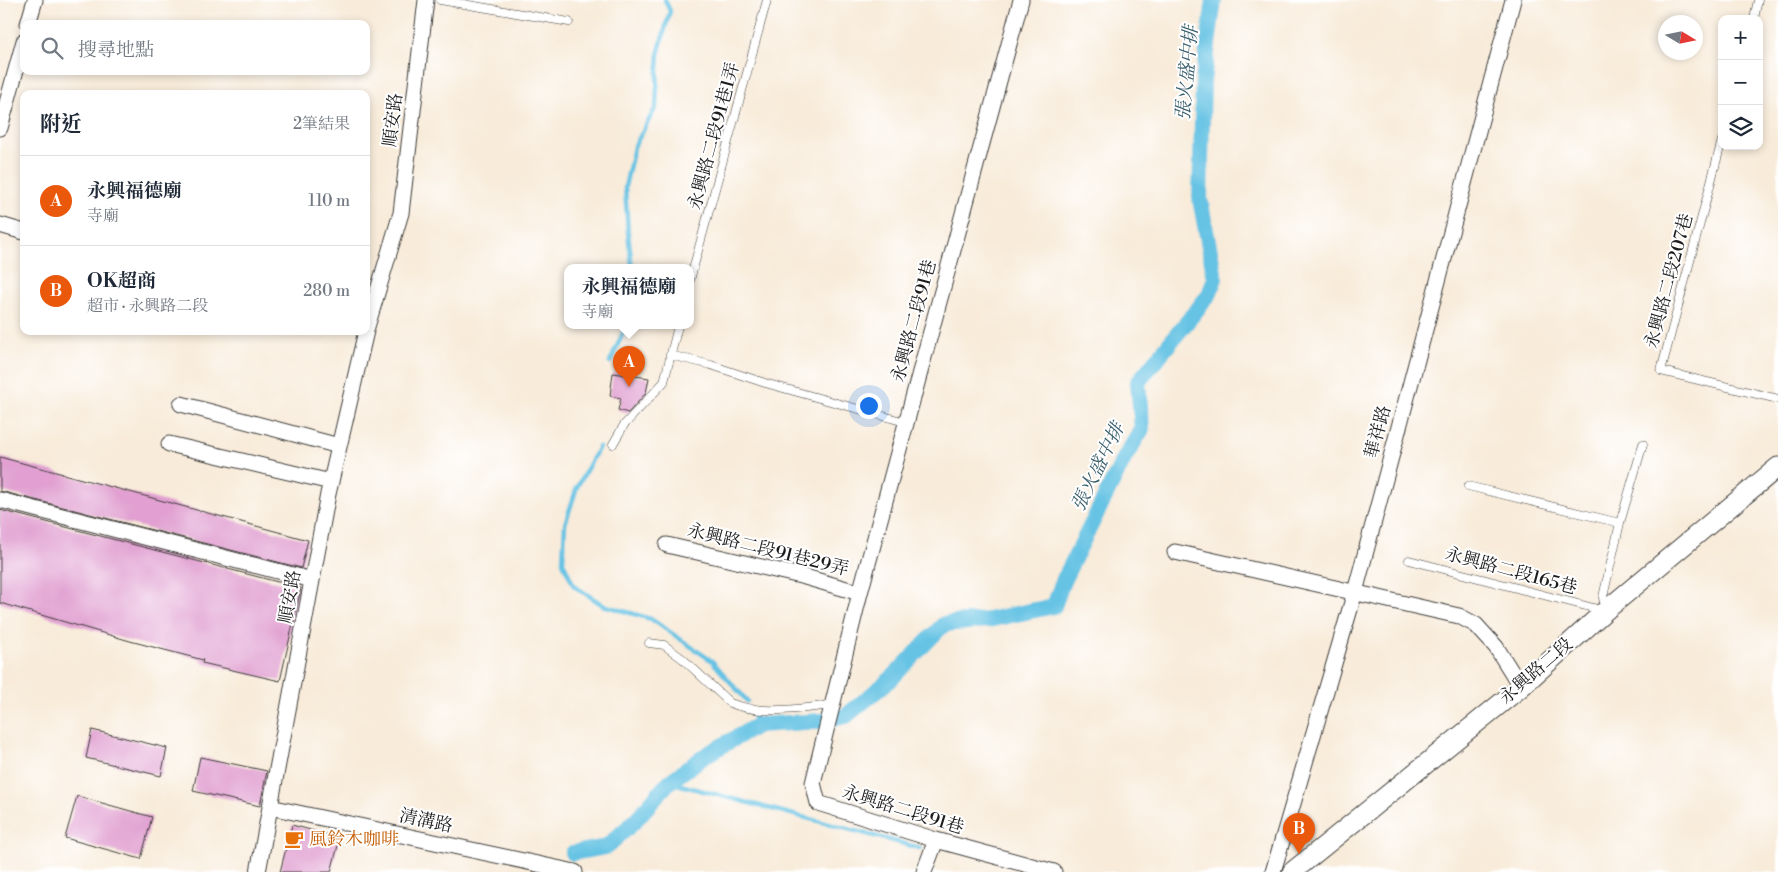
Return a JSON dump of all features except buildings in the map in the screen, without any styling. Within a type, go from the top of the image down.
[{"type":"street","points":[[29,20],[35,0]]},
{"type":"street","name":"順安路","points":[[370,318],[401,213],[426,0]]},
{"type":"street","name":"永興路二段91巷","points":[[1021,0],[905,422],[813,783],[818,803],[936,840],[1054,872]]},
{"type":"street","name":"華祥路","points":[[1273,872],[1355,592],[1513,0]]},
{"type":"street","points":[[0,128],[20,56]]},
{"type":"street","points":[[0,225],[20,231]]},
{"type":"street","name":"順安路","points":[[258,872],[331,482],[365,335]]},
{"type":"street","points":[[181,404],[339,446]]},
{"type":"street","points":[[169,444],[331,482]]},
{"type":"street","name":"永興路二段","points":[[1292,872],[1521,687],[1605,611],[1778,467]]},
{"type":"street","points":[[0,500],[312,580]]},
{"type":"street","name":"永興路二段91巷29弄","points":[[668,545],[805,577],[860,593]]},
{"type":"street","points":[[1175,552],[1459,616],[1476,625],[1496,647],[1521,687]]},
{"type":"street","name":"清溝路","points":[[270,807],[575,872]]},
{"type":"street","points":[[924,872],[936,840]]},
{"type":"lane","points":[[440,0],[569,22]]},
{"type":"lane","name":"永興路二段91巷1弄","points":[[694,265],[767,0]]},
{"type":"lane","points":[[1755,15],[1758,0]]},
{"type":"lane","name":"永興路二段207巷","points":[[1719,150],[1661,371],[1778,400]]},
{"type":"lane","points":[[614,444],[624,425],[664,382],[677,329]]},
{"type":"lane","points":[[670,356],[711,365],[765,383],[905,422]]},
{"type":"lane","points":[[1605,611],[1603,597],[1620,523],[1643,444]]},
{"type":"lane","points":[[1468,486],[1620,523]]},
{"type":"lane","name":"永興路二段165巷","points":[[1409,560],[1605,611]]},
{"type":"lane","points":[[649,643],[664,645],[683,659],[730,703],[737,706],[763,710],[830,714]]},
{"type":"waterway","points":[[632,264],[625,187],[634,147],[656,107],[659,51],[670,11],[665,0]]},
{"type":"waterway","name":"張火盛中排","points":[[573,853],[606,847],[633,823],[669,782],[706,755],[758,725],[822,721],[846,716],[892,678],[944,624],[988,620],[1054,606],[1063,581],[1125,457],[1142,429],[1138,382],[1209,295],[1215,278],[1200,199],[1203,81],[1214,0]]},
{"type":"waterway","points":[[610,362],[625,329]]},
{"type":"waterway","points":[[599,447],[577,487],[565,524],[563,562],[574,586],[603,605],[651,619],[712,661],[747,701]]},
{"type":"waterway","points":[[753,715],[758,725]]},
{"type":"waterway","points":[[669,782],[920,848]]},
{"type":"place","name":"永興福德廟","points":[[629,387]]},
{"type":"place","name":"風鈴木咖啡","points":[[294,839]]},
{"type":"place","name":"OK超商","points":[[1299,854]]}]
